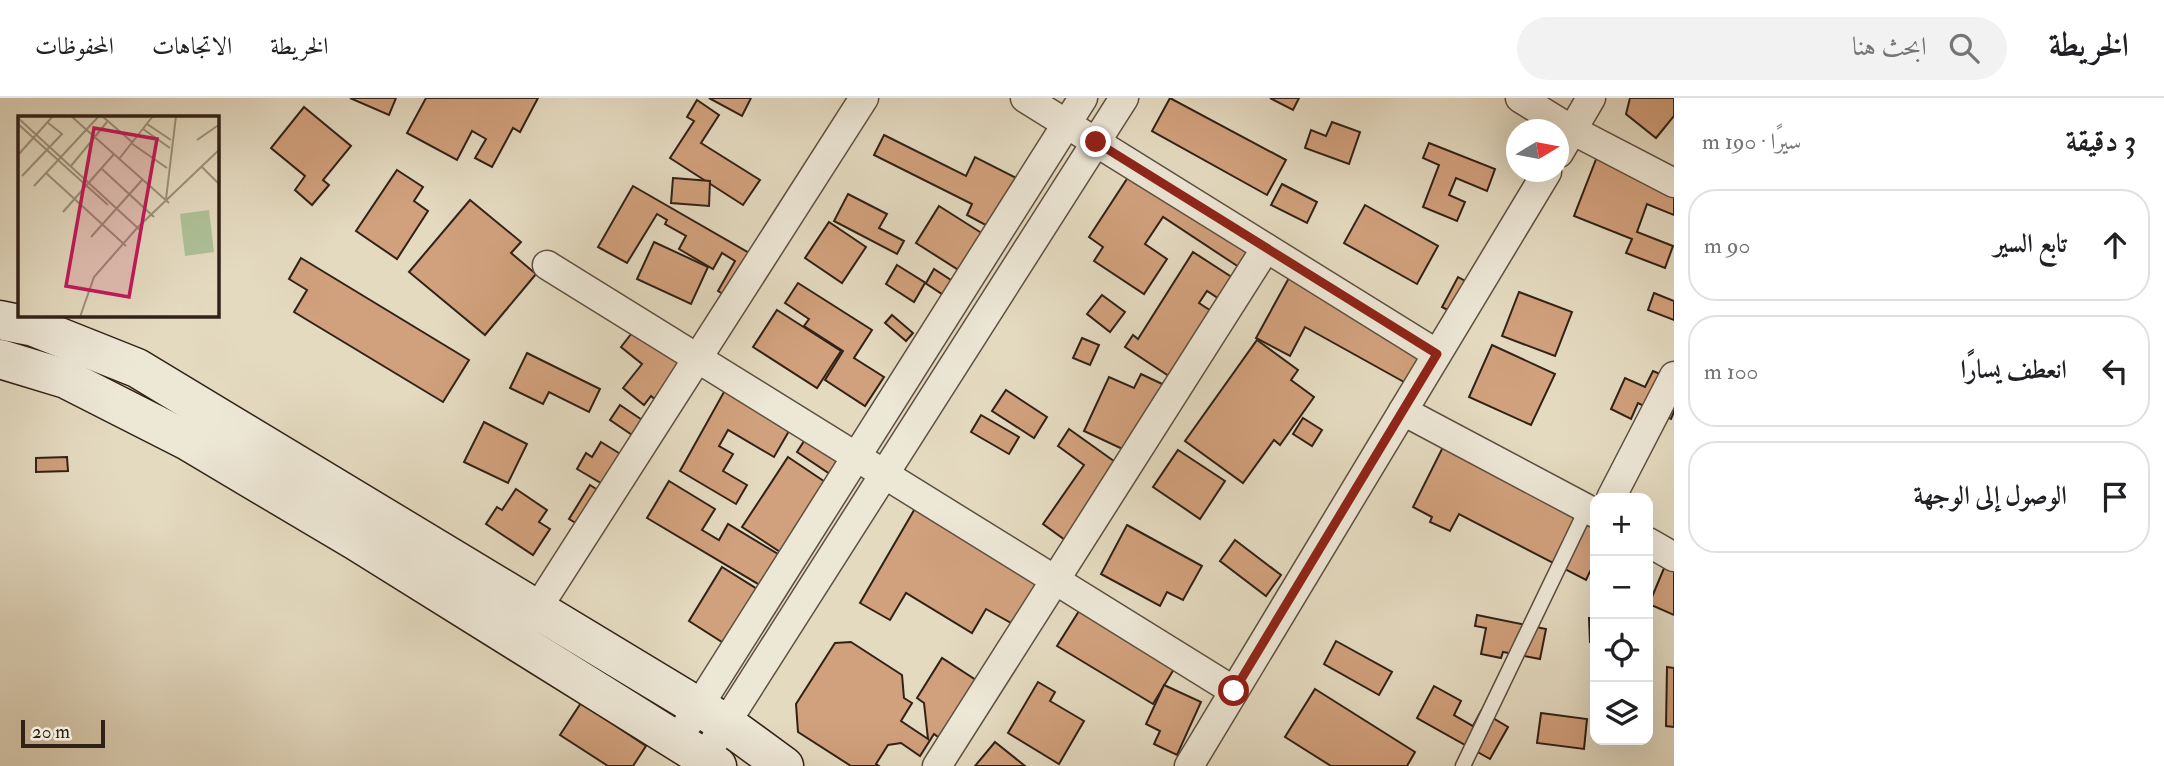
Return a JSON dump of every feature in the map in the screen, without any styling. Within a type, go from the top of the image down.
[{"type":"main road","points":[[0,320],[34,327],[137,368],[527,625],[700,754]]},
{"type":"main road","points":[[0,359],[66,379],[186,440],[527,625],[712,715],[784,766]]},
{"type":"street","points":[[527,625],[864,98]]},
{"type":"street","points":[[1025,98],[1437,354]]},
{"type":"street","points":[[700,754],[712,715],[857,456],[1083,98]]},
{"type":"street","points":[[712,715],[883,473],[1124,98]]},
{"type":"street","points":[[1520,98],[1542,119]]},
{"type":"street","points":[[1569,134],[1591,98]]},
{"type":"street","points":[[1569,143],[1674,183]]},
{"type":"street","points":[[1189,766],[1541,182]]},
{"type":"street","points":[[937,766],[1266,248]]},
{"type":"street","points":[[547,265],[1234,691]]},
{"type":"street","points":[[1606,493],[1674,376]]},
{"type":"street","points":[[1403,411],[1590,503]]},
{"type":"street","points":[[1653,545],[1674,556]]},
{"type":"lane","points":[[1463,766],[1590,522]]},
{"type":"building","points":[[350,98],[396,98],[389,115]]},
{"type":"building","points":[[426,98],[538,98],[520,132],[513,128],[492,167],[475,158],[486,139],[472,131],[457,160],[407,133]]},
{"type":"building","points":[[709,98],[751,98],[742,116]]},
{"type":"building","points":[[1170,98],[1286,160],[1267,195],[1152,131]]},
{"type":"building","points":[[1270,98],[1299,98],[1293,110]]},
{"type":"building","points":[[1630,98],[1674,98],[1674,116],[1656,138],[1626,114]]},
{"type":"building","points":[[697,100],[719,115],[701,143],[760,180],[743,205],[670,158],[694,121],[687,117]]},
{"type":"building","points":[[304,107],[351,146],[323,180],[329,185],[312,205],[295,190],[305,176],[271,148]]},
{"type":"building","points":[[1332,122],[1360,132],[1349,164],[1305,148],[1311,130],[1326,136]]},
{"type":"building","points":[[884,135],[966,176],[975,157],[1020,180],[993,229],[967,215],[972,204],[874,155]]},
{"type":"building","points":[[1429,143],[1495,169],[1487,191],[1456,178],[1449,195],[1465,202],[1457,221],[1423,207],[1439,165],[1423,158]]},
{"type":"building","points":[[1600,149],[1674,179],[1674,215],[1647,204],[1637,232],[1673,246],[1665,268],[1626,253],[1632,239],[1574,216]]},
{"type":"building","points":[[1142,156],[1273,243],[1251,275],[1163,217],[1145,244],[1167,259],[1144,294],[1094,261],[1103,247],[1089,237]]},
{"type":"building","points":[[397,170],[423,187],[414,201],[428,211],[397,259],[356,231]]},
{"type":"building","points":[[673,178],[710,181],[709,206],[671,203]]},
{"type":"building","points":[[1282,184],[1317,202],[1307,223],[1271,205]]},
{"type":"building","points":[[633,186],[758,258],[734,301],[718,291],[735,261],[722,253],[713,269],[679,249],[686,236],[665,224],[667,220],[657,214],[627,263],[598,247]]},
{"type":"building","points":[[848,194],[887,214],[879,228],[904,241],[897,254],[834,221]]},
{"type":"building","points":[[470,200],[521,242],[511,253],[536,274],[485,335],[409,272]]},
{"type":"building","points":[[1365,205],[1438,246],[1417,284],[1344,243]]},
{"type":"building","points":[[939,206],[991,239],[968,276],[916,243]]},
{"type":"building","points":[[829,222],[866,247],[842,283],[805,258]]},
{"type":"building","points":[[654,242],[708,267],[691,304],[637,279]]},
{"type":"building","points":[[1193,252],[1244,285],[1230,306],[1207,291],[1199,303],[1222,318],[1181,384],[1125,347],[1133,335],[1138,339]]},
{"type":"building","points":[[301,258],[469,360],[443,402],[294,312],[307,290],[289,279]]},
{"type":"building","points":[[897,265],[926,283],[934,269],[954,282],[945,296],[925,283],[914,302],[886,284]]},
{"type":"building","points":[[1296,265],[1437,343],[1413,387],[1305,327],[1290,356],[1256,338]]},
{"type":"building","points":[[1458,277],[1476,287],[1459,316],[1442,307]]},
{"type":"building","points":[[798,283],[872,330],[854,358],[884,377],[865,406],[825,380],[843,351],[804,326],[809,319],[785,303]]},
{"type":"building","points":[[1519,292],[1572,312],[1555,356],[1502,336]]},
{"type":"building","points":[[1654,293],[1674,301],[1674,320],[1648,310]]},
{"type":"building","points":[[1102,295],[1125,312],[1110,332],[1087,314]]},
{"type":"building","points":[[777,310],[841,351],[817,388],[753,347]]},
{"type":"building","points":[[646,315],[704,362],[666,409],[651,396],[644,405],[623,388],[642,364],[621,347]]},
{"type":"building","points":[[892,315],[913,333],[906,341],[885,323]]},
{"type":"building","points":[[1082,338],[1099,345],[1090,365],[1073,358]]},
{"type":"building","points":[[1257,340],[1298,370],[1291,380],[1314,397],[1280,445],[1274,440],[1243,483],[1185,441]]},
{"type":"building","points":[[1492,345],[1555,374],[1531,425],[1469,397]]},
{"type":"building","points":[[527,353],[600,389],[589,412],[549,392],[543,404],[510,388]]},
{"type":"building","points":[[1653,371],[1674,380],[1674,412],[1671,419],[1638,403],[1631,419],[1611,409],[1625,378],[1645,387]]},
{"type":"building","points":[[734,374],[800,412],[774,457],[728,430],[719,446],[733,454],[723,471],[747,485],[736,504],[680,471]]},
{"type":"building","points":[[1141,374],[1177,391],[1131,453],[1084,431],[1109,377],[1134,388]]},
{"type":"building","points":[[1006,390],[1047,417],[1034,438],[992,411]]},
{"type":"building","points":[[620,405],[660,432],[650,447],[610,420]]},
{"type":"building","points":[[981,415],[1019,437],[1009,454],[971,432]]},
{"type":"building","points":[[1303,418],[1322,430],[1312,446],[1293,434]]},
{"type":"building","points":[[817,421],[865,453],[845,484],[797,452]]},
{"type":"building","points":[[484,422],[527,444],[508,483],[464,462]]},
{"type":"building","points":[[1069,429],[1125,469],[1072,545],[1043,524],[1084,465],[1058,446]]},
{"type":"building","points":[[1447,439],[1590,510],[1590,572],[1586,580],[1459,514],[1450,531],[1430,522],[1432,517],[1413,507]]},
{"type":"building","points":[[601,442],[640,466],[623,496],[577,469],[586,453],[592,457]]},
{"type":"building","points":[[1178,450],[1225,481],[1200,519],[1153,487]]},
{"type":"building","points":[[67,457],[68,471],[36,472],[36,458]]},
{"type":"building","points":[[788,457],[843,494],[797,563],[742,527]]},
{"type":"building","points":[[669,481],[715,509],[702,530],[719,540],[728,524],[793,563],[775,594],[647,518]]},
{"type":"building","points":[[590,485],[615,501],[594,534],[569,519]]},
{"type":"building","points":[[516,489],[547,510],[539,522],[550,529],[533,555],[486,524],[497,507],[502,510]]},
{"type":"building","points":[[924,493],[1056,571],[1022,629],[986,609],[972,633],[906,593],[890,620],[860,603]]},
{"type":"building","points":[[1127,525],[1202,566],[1183,600],[1167,592],[1160,606],[1101,574]]},
{"type":"building","points":[[1235,540],[1281,575],[1266,596],[1220,561]]},
{"type":"building","points":[[1667,561],[1674,564],[1674,615],[1653,606],[1653,594]]},
{"type":"building","points":[[722,567],[778,602],[744,656],[689,621]]},
{"type":"building","points":[[1086,600],[1180,659],[1153,704],[1057,646]]},
{"type":"building","points":[[1477,615],[1546,629],[1540,659],[1503,652],[1501,658],[1481,654],[1486,628],[1475,626]]},
{"type":"building","points":[[1336,641],[1392,672],[1379,695],[1324,664]]},
{"type":"building","points":[[851,642],[902,675],[904,698],[912,703],[901,721],[928,739],[924,703],[917,698],[942,658],[996,693],[970,734],[938,737],[934,734],[920,756],[901,743],[888,745],[876,764],[879,766],[851,766],[798,732],[796,704],[835,643]]},
{"type":"building","points":[[1667,667],[1674,668],[1674,727],[1666,726]]},
{"type":"building","points":[[1038,682],[1055,692],[1050,701],[1084,721],[1059,764],[1008,733]]},
{"type":"building","points":[[1164,685],[1201,702],[1177,755],[1154,744],[1160,731],[1146,724]]},
{"type":"building","points":[[1434,686],[1461,701],[1454,715],[1473,726],[1481,711],[1508,727],[1490,759],[1417,718]]},
{"type":"building","points":[[1315,689],[1415,752],[1407,766],[1331,766],[1285,737]]},
{"type":"building","points":[[581,703],[646,746],[633,766],[608,766],[560,735]]},
{"type":"building","points":[[1541,713],[1587,719],[1584,749],[1537,743]]},
{"type":"building","points":[[995,742],[1025,766],[975,766]]},
{"type":"route","points":[[1096,142],[1437,354],[1234,691]]}]
